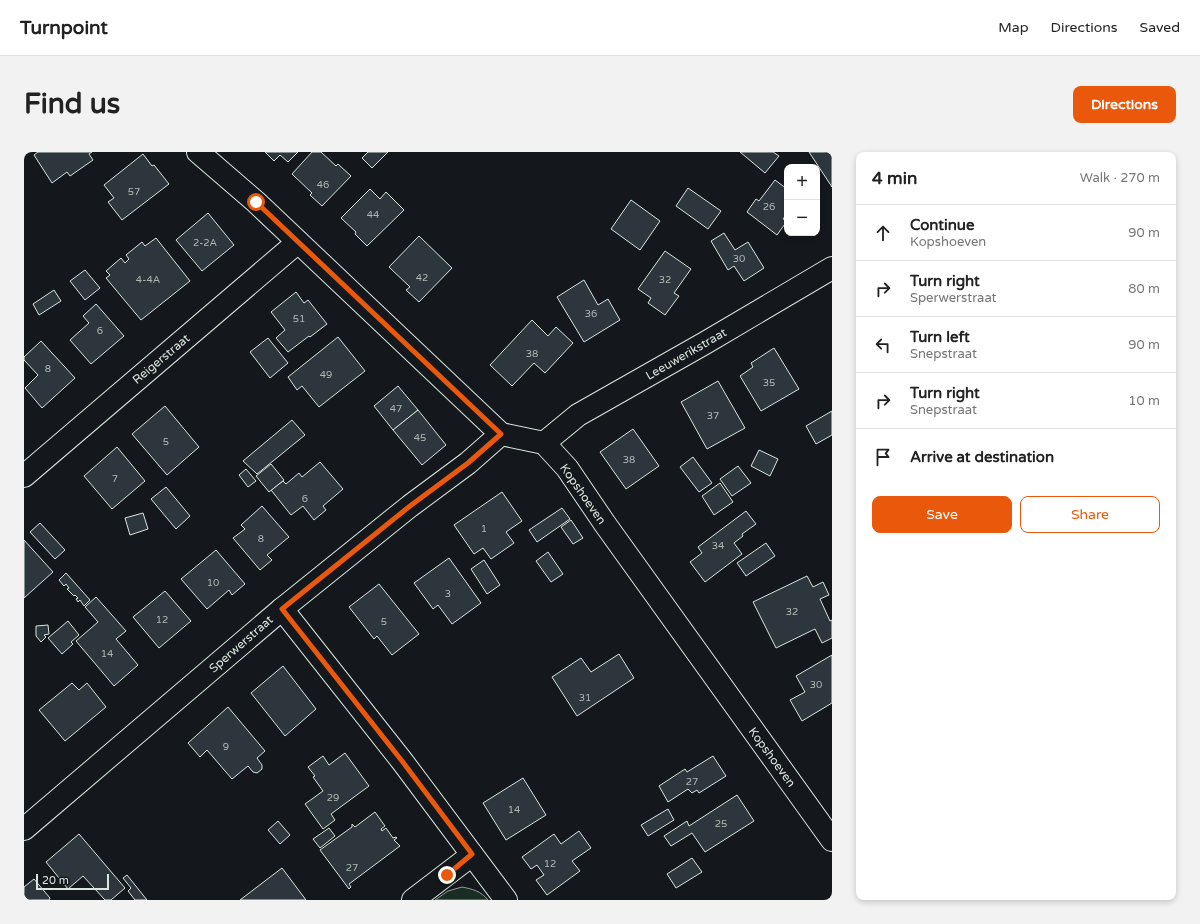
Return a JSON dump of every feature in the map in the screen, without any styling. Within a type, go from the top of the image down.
[{"type":"street","points":[[198,152],[256,202],[501,434],[544,443]]},
{"type":"street","name":"Reigerstraat","points":[[24,476],[298,242]]},
{"type":"street","name":"Leeuwerikstraat","points":[[544,443],[578,415],[705,343],[832,268]]},
{"type":"street","name":"Sperwerstraat","points":[[24,829],[282,609],[410,506],[468,463],[501,434]]},
{"type":"street","name":"Kopshoeven","points":[[544,443],[567,468],[832,840]]},
{"type":"street","points":[[282,609],[402,761],[506,900]]},
{"type":"street","points":[[413,900],[472,854]]},
{"type":"green space","points":[[462,887],[479,892],[488,900],[435,900],[448,891]]},
{"type":"building","points":[[38,152],[92,152],[89,154],[93,160],[70,176],[67,172],[52,183],[34,155]]},
{"type":"building","points":[[265,152],[298,152],[288,162],[280,155],[274,161]]},
{"type":"building","points":[[312,152],[321,152],[336,166],[338,164],[351,176],[322,206],[310,195],[312,193],[292,174]]},
{"type":"building","points":[[368,152],[388,152],[372,168],[362,158]]},
{"type":"building","points":[[740,152],[773,152],[779,156],[765,173]]},
{"type":"building","points":[[809,152],[832,152],[832,187],[820,169],[820,164],[817,164]]},
{"type":"building","points":[[143,154],[169,184],[122,220],[108,202],[114,198],[104,185]]},
{"type":"building","points":[[775,180],[784,187],[784,225],[777,235],[747,212],[756,199],[759,201]]},
{"type":"building","points":[[688,188],[721,211],[708,229],[676,206]]},
{"type":"building","points":[[370,189],[380,199],[386,192],[404,210],[367,246],[355,234],[356,232],[341,218]]},
{"type":"building","points":[[631,200],[660,221],[640,250],[611,229]]},
{"type":"building","points":[[208,213],[234,245],[202,271],[176,240]]},
{"type":"building","points":[[724,233],[735,250],[748,242],[764,268],[744,281],[734,266],[728,270],[711,241]]},
{"type":"building","points":[[419,236],[452,268],[419,302],[406,290],[410,287],[389,267]]},
{"type":"building","points":[[156,238],[190,281],[141,320],[106,278],[110,275],[106,271],[121,258],[125,263],[129,259],[126,255],[142,242],[145,246]]},
{"type":"building","points":[[665,251],[691,269],[674,293],[679,296],[665,315],[648,303],[651,298],[638,289]]},
{"type":"building","points":[[85,270],[100,288],[85,300],[70,281]]},
{"type":"building","points":[[584,280],[598,305],[608,299],[620,320],[584,342],[557,297]]},
{"type":"building","points":[[54,290],[61,301],[39,315],[33,304]]},
{"type":"building","points":[[296,292],[304,303],[308,300],[327,324],[288,352],[276,338],[285,330],[271,312]]},
{"type":"building","points":[[96,304],[124,336],[91,364],[70,340],[89,323],[83,316]]},
{"type":"building","points":[[532,320],[548,336],[556,327],[573,343],[545,373],[534,363],[512,386],[490,365]]},
{"type":"building","points":[[338,337],[365,371],[319,407],[302,386],[297,390],[288,377]]},
{"type":"building","points":[[268,338],[288,363],[270,378],[250,352]]},
{"type":"building","points":[[41,341],[75,378],[42,408],[25,388],[38,375],[24,360],[24,357]]},
{"type":"building","points":[[774,348],[799,389],[761,411],[740,376],[753,367],[751,363]]},
{"type":"building","points":[[718,381],[745,428],[707,449],[681,402]]},
{"type":"building","points":[[398,386],[418,410],[393,430],[374,406]]},
{"type":"building","points":[[165,406],[199,447],[167,475],[132,434]]},
{"type":"building","points":[[418,410],[446,445],[422,465],[393,430]]},
{"type":"building","points":[[832,411],[832,435],[816,444],[806,426]]},
{"type":"building","points":[[292,420],[305,435],[257,474],[243,461]]},
{"type":"building","points":[[633,429],[659,466],[626,489],[600,452]]},
{"type":"building","points":[[117,447],[145,481],[112,509],[84,476]]},
{"type":"building","points":[[759,450],[778,459],[770,476],[751,466]]},
{"type":"building","points":[[693,457],[712,483],[699,492],[680,467]]},
{"type":"building","points":[[320,462],[343,489],[323,506],[326,510],[314,520],[303,506],[291,515],[271,490],[283,481],[286,484],[299,473],[302,477]]},
{"type":"building","points":[[271,464],[284,480],[269,492],[256,476]]},
{"type":"building","points":[[738,466],[751,483],[732,496],[720,479]]},
{"type":"building","points":[[246,469],[256,481],[248,487],[239,475]]},
{"type":"building","points":[[720,483],[733,502],[714,515],[702,496]]},
{"type":"building","points":[[166,487],[190,516],[176,529],[151,499]]},
{"type":"building","points":[[502,492],[522,521],[506,532],[514,543],[491,559],[483,548],[474,554],[454,525]]},
{"type":"building","points":[[262,506],[289,537],[267,555],[272,560],[260,570],[233,538],[245,529],[241,525]]},
{"type":"building","points":[[562,508],[570,519],[537,542],[529,530]]},
{"type":"building","points":[[746,511],[756,524],[742,534],[743,536],[734,543],[742,554],[705,582],[690,562],[702,553],[698,547]]},
{"type":"building","points":[[143,513],[148,529],[130,535],[125,518]]},
{"type":"building","points":[[571,520],[583,538],[573,544],[561,527]]},
{"type":"building","points":[[40,523],[65,550],[55,559],[30,532]]},
{"type":"building","points":[[24,540],[53,572],[24,598]]},
{"type":"building","points":[[766,543],[775,556],[746,576],[737,563]]},
{"type":"building","points":[[216,550],[245,584],[232,595],[229,590],[207,609],[181,579]]},
{"type":"building","points":[[548,552],[563,574],[551,582],[536,561]]},
{"type":"building","points":[[449,558],[481,603],[452,624],[438,605],[433,609],[414,583]]},
{"type":"building","points":[[484,560],[500,585],[487,594],[471,569]]},
{"type":"building","points":[[66,573],[90,600],[84,606],[80,600],[78,602],[76,599],[78,598],[75,595],[74,596],[67,589],[69,588],[66,584],[64,586],[59,580]]},
{"type":"building","points":[[807,576],[813,587],[823,582],[829,595],[820,599],[830,621],[832,620],[832,638],[822,643],[815,629],[776,648],[753,602]]},
{"type":"building","points":[[379,584],[419,634],[392,655],[377,636],[374,639],[349,607]]},
{"type":"building","points":[[165,591],[191,621],[159,648],[133,617]]},
{"type":"building","points":[[96,597],[126,631],[116,639],[138,665],[114,686],[76,641],[98,622],[85,607]]},
{"type":"building","points":[[68,621],[79,635],[71,642],[73,644],[62,654],[48,638]]},
{"type":"building","points":[[48,625],[49,634],[44,635],[46,637],[41,642],[36,636],[36,626]]},
{"type":"building","points":[[619,654],[634,678],[577,716],[552,677],[581,658],[591,672]]},
{"type":"building","points":[[832,655],[832,703],[802,721],[790,700],[805,692],[796,676]]},
{"type":"building","points":[[283,666],[316,709],[285,736],[251,693]]},
{"type":"building","points":[[72,683],[79,690],[87,683],[106,707],[65,741],[39,710]]},
{"type":"building","points":[[228,707],[265,751],[257,758],[262,765],[262,769],[257,773],[253,772],[248,766],[232,779],[207,750],[200,757],[188,743]]},
{"type":"building","points":[[345,753],[369,786],[331,814],[335,820],[323,829],[305,804],[323,791],[308,767],[323,756],[329,765]]},
{"type":"building","points":[[713,756],[726,776],[699,793],[697,790],[692,793],[688,789],[668,802],[659,786],[685,769],[687,772]]},
{"type":"building","points":[[523,778],[546,815],[506,840],[483,803]]},
{"type":"building","points":[[737,795],[754,821],[705,852],[692,833],[671,846],[664,836],[687,821],[689,826]]},
{"type":"building","points":[[668,809],[674,820],[648,836],[641,825]]},
{"type":"building","points":[[375,812],[385,826],[381,829],[382,831],[386,828],[393,838],[397,838],[394,840],[400,846],[349,884],[351,887],[349,889],[320,850],[352,827],[352,824],[355,827]]},
{"type":"building","points":[[278,821],[290,835],[280,844],[268,830]]},
{"type":"building","points":[[329,828],[335,836],[320,848],[313,839]]},
{"type":"building","points":[[579,831],[591,848],[572,861],[580,871],[547,895],[536,880],[544,875],[537,865],[531,869],[522,857],[554,834],[561,844]]},
{"type":"building","points":[[79,834],[125,888],[111,900],[105,900],[83,876],[68,889],[46,862]]},
{"type":"building","points":[[692,858],[702,872],[676,888],[667,874]]},
{"type":"building","points":[[282,868],[306,900],[240,900]]},
{"type":"building","points":[[127,875],[147,900],[135,900],[128,891],[131,888],[123,878]]},
{"type":"building","points":[[34,879],[50,898],[49,900],[24,900],[24,887]]},
{"type":"route","points":[[256,202],[501,434],[468,463],[410,506],[282,609],[402,761],[472,854],[447,875]]}]
